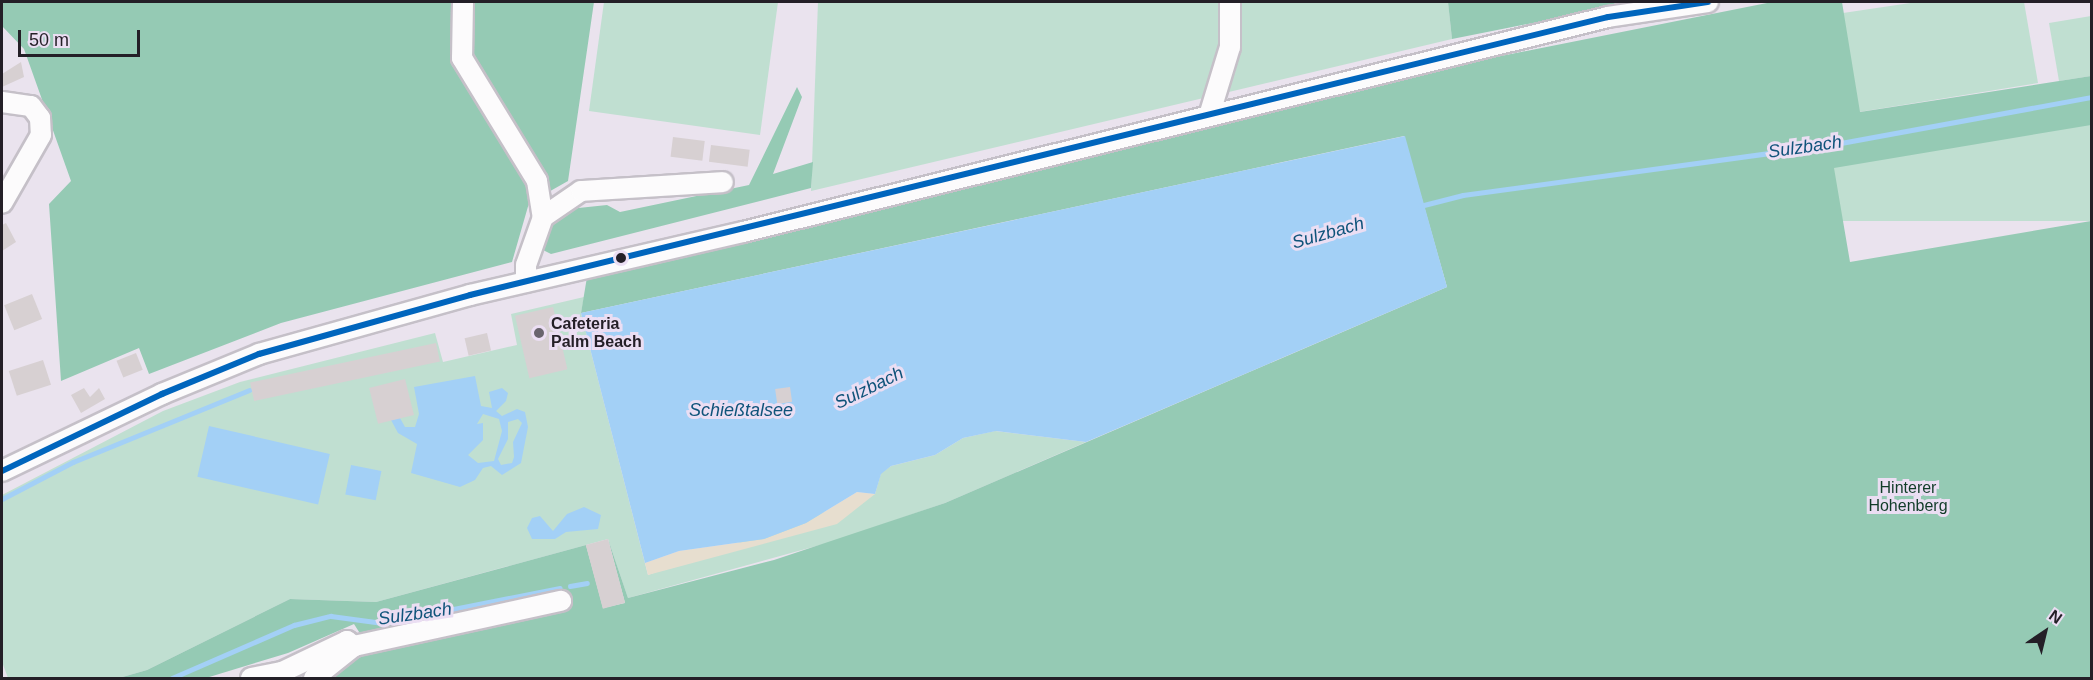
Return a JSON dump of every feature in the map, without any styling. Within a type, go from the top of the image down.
[{"type":"street","points":[[463,2],[462,58],[518,144],[537,181],[543,217],[526,265],[526,282]]},
{"type":"street","points":[[1209,116],[1230,47],[1230,2]]},
{"type":"street","points":[[1608,17],[1640,2]]},
{"type":"street","points":[[2,471],[162,394],[259,354],[590,265],[743,232],[1608,17],[1708,2]]},
{"type":"street","points":[[2,102],[31,106],[40,118],[41,135],[2,203]]},
{"type":"street","points":[[543,217],[581,191],[723,182]]},
{"type":"street","points":[[314,678],[354,646],[561,601]]},
{"type":"street","points":[[251,678],[278,676],[347,641],[354,646]]},
{"type":"green space","points":[[2,2],[594,2],[568,181],[529,203],[512,262],[281,323],[149,374],[139,348],[61,381],[49,204],[71,181],[24,49],[2,26]]},
{"type":"green space","points":[[604,2],[778,2],[760,135],[589,111]]},
{"type":"green space","points":[[818,2],[1448,2],[1452,39],[811,191]]},
{"type":"green space","points":[[1448,2],[1618,2],[1603,9],[1452,39]]},
{"type":"green space","name":"Hinterer Hohenberg","points":[[1772,2],[1842,2],[1860,112],[2091,76],[2091,125],[1834,168],[1850,262],[2091,221],[2091,678],[308,678],[366,643],[354,624],[288,653],[206,678],[119,678],[147,670],[290,599],[376,602],[586,545],[603,608],[625,603],[608,539],[628,598],[774,560],[945,503],[1447,287],[1404,136],[581,313],[588,271],[1456,65]]},
{"type":"green space","points":[[1917,2],[2024,2],[2038,83],[1859,112],[1843,13]]},
{"type":"green space","points":[[2091,16],[2091,76],[2059,81],[2049,23]]},
{"type":"green space","points":[[797,87],[802,97],[773,174],[813,162],[811,188],[551,254],[541,249],[549,229],[569,209],[607,205],[620,212],[749,185]]},
{"type":"green space","points":[[1830,125],[2091,125],[2091,221],[1830,221]]},
{"type":"green space","points":[[584,297],[581,313],[648,575],[875,494],[881,473],[891,466],[935,455],[963,438],[995,431],[1086,442],[945,503],[831,542],[628,598],[608,539],[376,602],[290,599],[147,670],[119,678],[8,678],[2,662],[2,495],[163,411],[240,382],[435,333],[443,362],[517,345],[511,314]]},
{"type":"sand","points":[[857,492],[875,494],[837,524],[648,575],[645,563],[679,551],[764,539],[806,523]]},
{"type":"water","name":"Schießtalsee","points":[[1405,136],[1447,287],[1086,442],[996,431],[963,438],[935,455],[891,466],[881,474],[875,494],[857,492],[806,523],[764,539],[679,551],[645,563],[581,313]]},
{"type":"water","points":[[475,376],[481,406],[492,408],[489,392],[502,388],[508,393],[506,401],[496,411],[502,416],[517,409],[525,412],[528,427],[521,463],[502,475],[491,466],[483,468],[475,480],[460,487],[411,473],[417,444],[398,433],[391,420],[400,418],[405,427],[415,427],[419,414],[414,387]],"holes":[[[483,414],[499,419],[502,431],[494,461],[478,463],[468,455],[483,440],[483,423],[477,424]],[[518,419],[522,423],[513,442],[512,463],[501,465],[498,459],[508,439],[508,422]]]},
{"type":"water","points":[[209,426],[330,454],[318,505],[197,477]]},
{"type":"water","points":[[351,465],[381,471],[376,500],[345,494]]},
{"type":"water","points":[[584,507],[601,515],[598,529],[566,532],[555,539],[532,539],[527,528],[532,518],[540,516],[553,531],[567,514]]},
{"type":"building","points":[[21,62],[24,77],[2,87],[2,74]]},
{"type":"building","points":[[673,137],[705,141],[702,161],[671,157]]},
{"type":"building","points":[[711,145],[750,150],[748,167],[709,162]]},
{"type":"building","points":[[6,223],[16,242],[2,251],[2,225]]},
{"type":"building","points":[[32,294],[42,319],[14,330],[4,305]]},
{"type":"building","name":"Cafeteria Palm Beach","points":[[553,307],[567,369],[529,378],[515,316]]},
{"type":"building","points":[[487,333],[491,351],[469,356],[465,338]]},
{"type":"building","points":[[436,343],[440,362],[254,401],[250,383]]},
{"type":"building","points":[[136,353],[143,370],[123,378],[117,361]]},
{"type":"building","points":[[43,360],[51,385],[17,396],[9,371]]},
{"type":"building","points":[[405,379],[414,415],[378,424],[369,388]]},
{"type":"building","points":[[790,387],[792,402],[777,404],[775,389]]},
{"type":"building","points":[[84,388],[90,397],[99,388],[105,399],[81,413],[71,395]]},
{"type":"building","points":[[608,539],[625,603],[603,609],[586,545]]},
{"type":"waterway","name":"Sulzbach","points":[[1420,206],[1463,195],[1830,145],[2092,97]]},
{"type":"waterway","points":[[2,499],[73,462],[249,390]]},
{"type":"waterway","name":"Sulzbach","points":[[570,586],[587,583]]},
{"type":"waterway","name":"Sulzbach","points":[[172,678],[294,625],[331,616],[383,623],[560,588]]},
{"type":"transit line","points":[[2,471],[162,394],[259,354],[470,295],[1608,17],[1708,2]]},
{"type":"place","name":"Cafeteria Palm Beach","points":[[539,333]]}]
